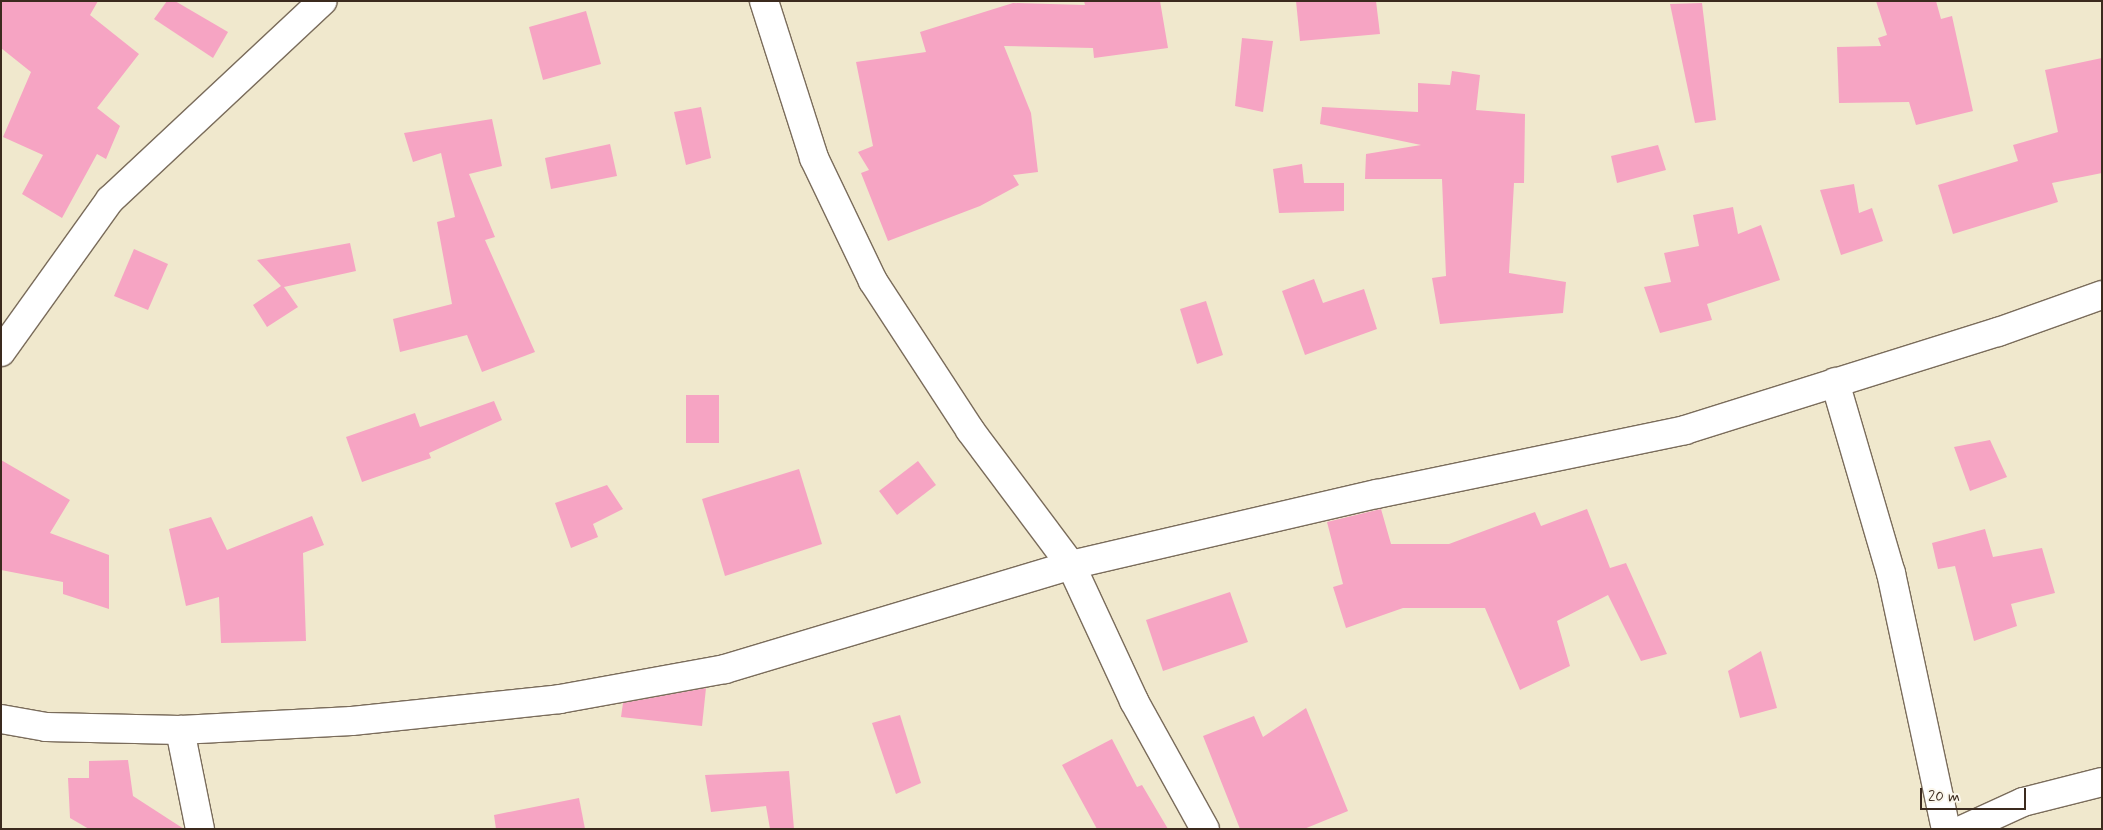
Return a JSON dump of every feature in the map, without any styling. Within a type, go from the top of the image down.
[{"type":"street","points":[[1,352],[110,200],[323,1]]},
{"type":"street","points":[[764,1],[814,158],[873,281],[970,430],[1071,565],[1134,701],[1205,829]]},
{"type":"street","points":[[1,719],[46,727],[180,730],[352,721],[560,699],[725,670],[1071,565],[1684,430],[2102,295]]},
{"type":"street","points":[[1835,382],[1891,573],[1946,829]]},
{"type":"street","points":[[180,730],[200,829]]},
{"type":"street","points":[[1964,829],[2023,802],[2102,782]]},
{"type":"building","points":[[1,1],[98,1],[90,15],[139,54],[97,108],[120,126],[106,159],[97,154],[62,218],[22,194],[43,155],[3,137],[31,72],[1,48]]},
{"type":"building","points":[[167,1],[175,1],[228,32],[213,58],[154,19]]},
{"type":"building","points":[[1084,1],[1160,1],[1168,48],[1094,58],[1093,48],[1004,46],[1031,113],[1038,172],[1013,175],[1019,185],[980,206],[888,241],[861,173],[869,170],[858,152],[873,146],[856,62],[926,52],[920,32],[1013,3],[1085,5]]},
{"type":"building","points":[[1296,1],[1376,1],[1380,34],[1300,41]]},
{"type":"building","points":[[1876,1],[1936,1],[1941,19],[1952,16],[1973,111],[1916,125],[1909,102],[1839,103],[1837,47],[1881,46],[1878,38],[1887,35]]},
{"type":"building","points":[[1702,3],[1716,120],[1695,123],[1670,4]]},
{"type":"building","points":[[586,11],[601,64],[543,80],[529,27]]},
{"type":"building","points":[[1242,38],[1273,41],[1263,112],[1235,106]]},
{"type":"building","points":[[2102,58],[2102,173],[2052,183],[2058,202],[1953,234],[1938,185],[2018,161],[2013,145],[2058,132],[2045,70]]},
{"type":"building","points":[[1452,71],[1480,75],[1476,110],[1525,114],[1524,183],[1514,183],[1509,273],[1566,282],[1563,313],[1440,324],[1432,278],[1446,276],[1442,179],[1365,179],[1366,154],[1421,145],[1320,124],[1322,107],[1418,112],[1418,83],[1450,85]]},
{"type":"building","points":[[701,107],[711,158],[686,165],[674,112]]},
{"type":"building","points":[[492,119],[502,166],[469,174],[495,237],[485,240],[535,352],[482,372],[467,335],[400,352],[393,319],[452,304],[437,222],[455,217],[441,153],[413,162],[404,133]]},
{"type":"building","points":[[610,144],[617,176],[551,189],[545,158]]},
{"type":"building","points":[[1658,145],[1666,170],[1617,183],[1611,156]]},
{"type":"building","points":[[1302,164],[1304,183],[1344,183],[1344,211],[1279,213],[1273,169]]},
{"type":"building","points":[[1854,184],[1859,213],[1872,208],[1883,241],[1841,255],[1820,190]]},
{"type":"building","points":[[1733,207],[1738,234],[1761,225],[1780,280],[1707,304],[1712,320],[1660,333],[1644,287],[1671,282],[1664,253],[1699,246],[1693,215]]},
{"type":"building","points":[[350,243],[356,271],[284,287],[298,307],[267,327],[253,305],[281,286],[257,260]]},
{"type":"building","points":[[134,249],[168,264],[148,310],[114,296]]},
{"type":"building","points":[[1314,279],[1323,303],[1364,289],[1377,329],[1305,355],[1282,291]]},
{"type":"building","points":[[1206,301],[1223,355],[1197,364],[1180,309]]},
{"type":"building","points":[[686,395],[719,395],[719,443],[686,443]]},
{"type":"building","points":[[494,401],[502,420],[429,453],[431,458],[362,482],[346,437],[415,413],[420,427]]},
{"type":"building","points":[[1990,440],[2007,477],[1970,491],[1954,447]]},
{"type":"building","points":[[1,460],[70,500],[50,533],[109,555],[109,609],[63,594],[63,582],[1,570]]},
{"type":"building","points":[[918,461],[936,485],[897,515],[879,491]]},
{"type":"building","points":[[799,469],[822,544],[725,576],[702,499]]},
{"type":"building","points":[[607,485],[623,509],[593,524],[598,537],[571,548],[555,503]]},
{"type":"building","points":[[1381,509],[1391,544],[1449,544],[1535,512],[1541,526],[1587,509],[1610,568],[1626,563],[1667,654],[1641,661],[1608,595],[1557,621],[1570,666],[1520,690],[1485,608],[1403,608],[1346,628],[1333,587],[1343,584],[1327,522]]},
{"type":"building","points":[[312,516],[324,545],[303,553],[306,641],[221,643],[219,597],[186,606],[169,529],[211,517],[227,550]]},
{"type":"building","points":[[1985,529],[1993,557],[2042,548],[2055,593],[2011,604],[2017,626],[1974,641],[1955,566],[1938,569],[1932,543]]},
{"type":"building","points":[[1230,592],[1248,642],[1163,671],[1146,620]]},
{"type":"building","points":[[1761,651],[1777,708],[1740,718],[1728,671]]},
{"type":"building","points":[[706,688],[702,726],[621,717],[623,703]]},
{"type":"building","points":[[1306,708],[1348,811],[1304,829],[1240,829],[1203,736],[1254,716],[1263,737]]},
{"type":"building","points":[[900,715],[921,783],[896,794],[872,723]]},
{"type":"building","points":[[1112,739],[1137,787],[1142,785],[1168,829],[1097,829],[1062,765]]},
{"type":"building","points":[[128,760],[133,796],[184,829],[89,829],[70,818],[68,778],[89,778],[89,761]]},
{"type":"building","points":[[789,771],[794,829],[770,829],[766,806],[711,812],[705,775]]},
{"type":"building","points":[[579,798],[585,829],[496,829],[494,815]]}]
